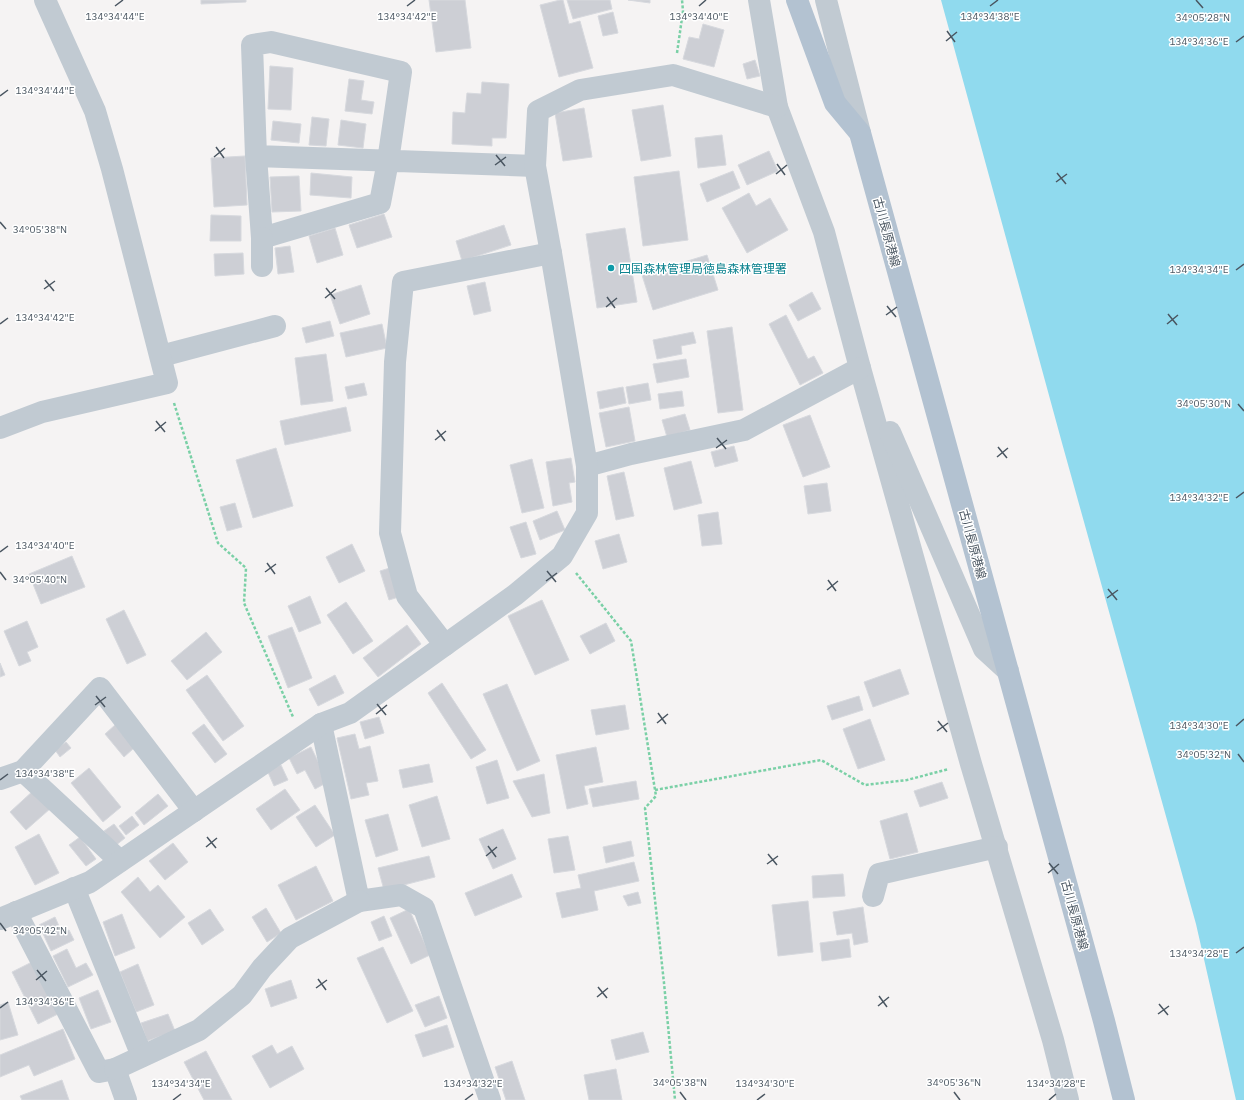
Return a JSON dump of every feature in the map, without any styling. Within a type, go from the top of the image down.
[{"type":"main road","name":"古川長原港線","points":[[797,0],[835,103],[860,133],[1100,1006],[1124,1100]]},
{"type":"street","points":[[0,428],[42,412],[167,383],[112,169],[95,111],[45,0]]},
{"type":"street","points":[[758,0],[777,107],[824,232],[860,368],[971,764],[997,847],[1053,1040],[1068,1100]]},
{"type":"street","points":[[826,0],[860,133]]},
{"type":"street","points":[[262,238],[380,203],[388,161],[401,72],[271,42],[252,45],[256,156],[262,238],[262,266]]},
{"type":"street","points":[[490,1100],[424,908],[401,895],[359,901],[290,938],[262,968],[242,996],[199,1030],[115,1069],[99,1072],[8,916],[90,882],[321,724],[350,713],[515,595],[562,556],[587,513],[587,466],[551,253],[534,166],[538,111],[580,90],[673,75],[777,107]]},
{"type":"street","points":[[256,156],[534,166]]},
{"type":"street","points":[[446,645],[408,596],[390,533],[395,362],[403,282],[551,253]]},
{"type":"street","points":[[161,356],[275,326]]},
{"type":"street","points":[[587,466],[631,454],[744,430],[860,368]]},
{"type":"street","points":[[860,368],[890,431],[984,649],[1008,671]]},
{"type":"street","points":[[0,779],[23,771],[100,688],[194,810]]},
{"type":"street","points":[[321,724],[359,901]]},
{"type":"street","points":[[23,771],[120,861]]},
{"type":"street","points":[[873,896],[878,874],[997,847]]},
{"type":"street","points":[[74,888],[142,1056]]},
{"type":"street","points":[[115,1069],[126,1100]]},
{"type":"path","points":[[673,75],[683,11],[682,0]]},
{"type":"path","points":[[167,383],[218,543],[246,568],[244,603],[301,738]]},
{"type":"path","points":[[562,556],[631,641],[656,796],[645,808],[675,1100]]},
{"type":"path","points":[[655,790],[821,760],[865,785],[907,780],[971,764]]},
{"type":"water","points":[[941,0],[1244,0],[1244,1100],[1236,1100],[1196,924],[1062,443]]},
{"type":"building","points":[[201,0],[246,0],[246,2],[201,4]]},
{"type":"building","points":[[429,0],[465,0],[471,48],[436,52]]},
{"type":"building","points":[[563,0],[569,24],[580,21],[593,68],[559,77],[540,5]]},
{"type":"building","points":[[567,0],[610,0],[612,9],[573,19]]},
{"type":"building","points":[[628,0],[650,0],[650,3]]},
{"type":"building","points":[[613,12],[618,33],[603,36],[598,16]]},
{"type":"building","points":[[703,24],[724,30],[714,67],[683,59],[689,37],[699,39]]},
{"type":"building","points":[[755,60],[760,76],[747,79],[743,64]]},
{"type":"building","points":[[270,66],[293,68],[291,110],[268,109]]},
{"type":"building","points":[[349,79],[364,81],[361,100],[374,102],[372,114],[345,111]]},
{"type":"building","points":[[482,82],[509,84],[506,138],[492,138],[492,146],[452,144],[453,112],[465,113],[467,93],[481,94]]},
{"type":"building","points":[[663,105],[671,156],[641,161],[632,110]]},
{"type":"building","points":[[584,108],[592,157],[563,161],[555,113]]},
{"type":"building","points":[[312,117],[329,119],[326,146],[309,145]]},
{"type":"building","points":[[341,120],[366,124],[363,148],[338,145]]},
{"type":"building","points":[[273,121],[301,124],[299,143],[271,140]]},
{"type":"building","points":[[722,135],[726,165],[698,168],[695,138]]},
{"type":"building","points":[[769,151],[778,171],[747,185],[738,165]]},
{"type":"building","points":[[245,156],[247,205],[214,207],[211,158]]},
{"type":"building","points":[[679,171],[688,240],[643,246],[634,177]]},
{"type":"building","points":[[733,171],[740,188],[707,202],[700,184]]},
{"type":"building","points":[[311,173],[352,177],[351,198],[310,195]]},
{"type":"building","points":[[299,176],[301,211],[272,212],[270,177]]},
{"type":"building","points":[[749,193],[756,206],[770,198],[788,230],[747,253],[722,208]]},
{"type":"building","points":[[384,214],[392,237],[357,248],[349,225]]},
{"type":"building","points":[[211,215],[241,216],[241,241],[210,241]]},
{"type":"building","points":[[504,225],[511,245],[462,261],[456,241]]},
{"type":"building","points":[[335,228],[343,255],[317,263],[309,236]]},
{"type":"building","name":"四国森林管理局徳島森林管理署","points":[[625,228],[637,302],[597,308],[586,234]]},
{"type":"building","points":[[290,246],[294,272],[278,274],[275,248]]},
{"type":"building","points":[[243,253],[244,274],[215,276],[214,254]]},
{"type":"building","points":[[707,255],[718,290],[653,310],[642,275]]},
{"type":"building","points":[[485,282],[491,311],[474,315],[467,286]]},
{"type":"building","points":[[361,285],[370,314],[340,324],[330,295]]},
{"type":"building","points":[[812,292],[821,309],[798,321],[789,305]]},
{"type":"building","points":[[786,315],[808,359],[814,356],[823,373],[800,385],[769,324]]},
{"type":"building","points":[[330,321],[334,336],[306,343],[302,328]]},
{"type":"building","points":[[382,324],[387,348],[346,357],[340,333]]},
{"type":"building","points":[[732,327],[743,410],[718,413],[707,331]]},
{"type":"building","points":[[693,332],[696,343],[681,346],[682,354],[657,359],[653,340]]},
{"type":"building","points":[[326,354],[333,401],[301,405],[295,358]]},
{"type":"building","points":[[686,359],[689,377],[657,383],[653,364]]},
{"type":"building","points":[[364,383],[367,395],[348,399],[345,387]]},
{"type":"building","points":[[648,383],[651,400],[629,404],[626,387]]},
{"type":"building","points":[[623,387],[626,403],[600,409],[597,392]]},
{"type":"building","points":[[682,391],[684,406],[660,409],[658,394]]},
{"type":"building","points":[[346,407],[351,431],[285,445],[280,421]]},
{"type":"building","points":[[629,407],[635,441],[606,447],[599,413]]},
{"type":"building","points":[[685,414],[690,430],[667,437],[662,420]]},
{"type":"building","points":[[810,415],[830,467],[803,477],[783,425]]},
{"type":"building","points":[[734,446],[738,461],[715,467],[711,452]]},
{"type":"building","points":[[276,448],[293,506],[253,518],[236,460]]},
{"type":"building","points":[[571,458],[575,482],[569,483],[572,502],[553,506],[546,462]]},
{"type":"building","points":[[532,459],[544,508],[522,513],[510,465]]},
{"type":"building","points":[[691,461],[702,503],[674,510],[664,468]]},
{"type":"building","points":[[624,472],[634,516],[616,520],[607,476]]},
{"type":"building","points":[[827,483],[831,511],[808,514],[804,486]]},
{"type":"building","points":[[235,503],[242,527],[227,531],[220,507]]},
{"type":"building","points":[[557,511],[565,530],[540,540],[533,521]]},
{"type":"building","points":[[718,512],[722,544],[702,546],[698,515]]},
{"type":"building","points":[[526,522],[536,554],[521,558],[510,527]]},
{"type":"building","points":[[619,534],[627,562],[603,569],[595,541]]},
{"type":"building","points":[[352,544],[365,571],[339,583],[326,557]]},
{"type":"building","points":[[72,556],[85,587],[41,604],[29,574]]},
{"type":"building","points":[[393,567],[402,596],[389,600],[380,571]]},
{"type":"building","points":[[310,596],[321,623],[299,632],[288,606]]},
{"type":"building","points":[[542,600],[569,660],[535,675],[508,616]]},
{"type":"building","points":[[346,602],[373,641],[353,654],[327,615]]},
{"type":"building","points":[[124,610],[146,655],[127,664],[106,619]]},
{"type":"building","points":[[27,621],[38,647],[27,652],[31,661],[19,666],[4,631]]},
{"type":"building","points":[[606,623],[615,641],[590,654],[580,636]]},
{"type":"building","points":[[407,625],[421,644],[378,677],[363,658]]},
{"type":"building","points":[[292,627],[312,678],[288,688],[268,636]]},
{"type":"building","points":[[206,632],[222,652],[187,680],[171,661]]},
{"type":"building","points":[[0,663],[5,675],[0,677]]},
{"type":"building","points":[[900,669],[909,694],[873,707],[864,682]]},
{"type":"building","points":[[207,675],[244,726],[223,741],[186,690]]},
{"type":"building","points":[[335,675],[344,693],[318,706],[309,689]]},
{"type":"building","points":[[442,683],[486,750],[471,759],[428,693]]},
{"type":"building","points":[[507,684],[540,761],[517,771],[483,694]]},
{"type":"building","points":[[859,696],[863,710],[832,720],[827,706]]},
{"type":"building","points":[[625,705],[629,729],[596,735],[591,710]]},
{"type":"building","points":[[379,717],[384,733],[365,739],[360,722]]},
{"type":"building","points":[[870,719],[885,760],[858,769],[843,729]]},
{"type":"building","points":[[204,724],[227,754],[215,763],[192,733]]},
{"type":"building","points":[[115,725],[134,748],[124,757],[105,734]]},
{"type":"building","points":[[355,734],[359,749],[370,746],[378,781],[366,783],[369,795],[351,799],[337,738]]},
{"type":"building","points":[[66,742],[71,748],[60,757],[55,750]]},
{"type":"building","points":[[311,747],[328,782],[315,789],[305,770],[297,774],[289,758]]},
{"type":"building","points":[[596,747],[603,782],[584,786],[588,804],[567,809],[556,755]]},
{"type":"building","points":[[497,760],[509,798],[487,804],[476,767]]},
{"type":"building","points":[[429,764],[433,782],[403,788],[399,770]]},
{"type":"building","points":[[281,765],[288,780],[274,786],[267,770]]},
{"type":"building","points":[[89,768],[121,807],[103,822],[71,783]]},
{"type":"building","points":[[544,774],[550,813],[532,817],[513,781]]},
{"type":"building","points":[[636,781],[639,799],[593,807],[589,789]]},
{"type":"building","points":[[942,782],[948,798],[920,807],[914,791]]},
{"type":"building","points":[[285,789],[300,810],[271,830],[256,809]]},
{"type":"building","points":[[34,790],[51,808],[26,830],[10,812]]},
{"type":"building","points":[[158,794],[168,806],[144,825],[135,813]]},
{"type":"building","points":[[437,796],[450,839],[422,847],[409,805]]},
{"type":"building","points":[[315,805],[335,835],[316,847],[296,817]]},
{"type":"building","points":[[907,813],[918,852],[890,859],[880,821]]},
{"type":"building","points":[[388,814],[398,850],[376,857],[365,820]]},
{"type":"building","points":[[132,816],[139,825],[126,835],[119,826]]},
{"type":"building","points":[[114,824],[125,838],[115,846],[104,831]]},
{"type":"building","points":[[503,829],[516,859],[493,869],[479,839]]},
{"type":"building","points":[[39,834],[59,873],[35,885],[15,847]]},
{"type":"building","points":[[568,836],[575,870],[554,873],[548,839]]},
{"type":"building","points":[[80,837],[96,859],[86,866],[69,845]]},
{"type":"building","points":[[631,841],[634,856],[606,863],[603,847]]},
{"type":"building","points":[[173,843],[188,862],[165,880],[149,861]]},
{"type":"building","points":[[429,856],[435,877],[384,890],[378,868]]},
{"type":"building","points":[[634,862],[639,881],[594,891],[598,910],[562,918],[556,893],[581,888],[578,875]]},
{"type":"building","points":[[316,866],[333,901],[296,920],[278,885]]},
{"type":"building","points":[[512,874],[522,897],[475,916],[465,893]]},
{"type":"building","points":[[843,874],[845,896],[813,898],[812,876]]},
{"type":"building","points":[[138,877],[150,892],[158,885],[185,917],[160,938],[121,892]]},
{"type":"building","points":[[638,892],[641,903],[628,906],[623,896]]},
{"type":"building","points":[[808,901],[813,952],[778,956],[772,905]]},
{"type":"building","points":[[863,907],[868,942],[854,945],[852,933],[837,935],[833,912]]},
{"type":"building","points":[[266,908],[281,933],[267,942],[252,917]]},
{"type":"building","points":[[210,909],[224,930],[202,945],[188,923]]},
{"type":"building","points":[[409,909],[430,955],[411,964],[390,918]]},
{"type":"building","points":[[122,914],[135,948],[115,956],[103,922]]},
{"type":"building","points":[[384,916],[392,936],[379,941],[371,922]]},
{"type":"building","points":[[55,917],[62,933],[69,930],[74,940],[51,951],[39,925]]},
{"type":"building","points":[[849,939],[851,957],[822,961],[820,943]]},
{"type":"building","points":[[383,947],[413,1011],[387,1023],[357,958]]},
{"type":"building","points":[[67,949],[76,968],[86,963],[93,975],[68,987],[53,956]]},
{"type":"building","points":[[32,962],[58,1014],[38,1024],[12,972]]},
{"type":"building","points":[[138,964],[154,1005],[136,1012],[120,972]]},
{"type":"building","points":[[291,980],[297,998],[271,1007],[265,989]]},
{"type":"building","points":[[98,990],[111,1022],[91,1029],[79,998]]},
{"type":"building","points":[[439,996],[447,1018],[425,1027],[415,1005]]},
{"type":"building","points":[[8,1002],[18,1035],[0,1040],[0,1005]]},
{"type":"building","points":[[168,1014],[175,1031],[147,1041],[141,1023]]},
{"type":"building","points":[[447,1025],[454,1047],[423,1057],[415,1035]]},
{"type":"building","points":[[63,1029],[75,1059],[34,1076],[29,1065],[0,1077],[0,1055]]},
{"type":"building","points":[[643,1032],[649,1052],[616,1060],[611,1040]]},
{"type":"building","points":[[272,1045],[277,1054],[292,1046],[304,1069],[270,1088],[252,1056]]},
{"type":"building","points":[[206,1051],[232,1100],[204,1100],[184,1062]]},
{"type":"building","points":[[512,1061],[525,1100],[506,1100],[495,1067]]},
{"type":"building","points":[[616,1069],[622,1100],[589,1100],[584,1075]]},
{"type":"building","points":[[62,1080],[69,1100],[22,1100],[20,1096]]},
{"type":"place","name":"四国森林管理局徳島森林管理署","points":[[611,268]]}]
